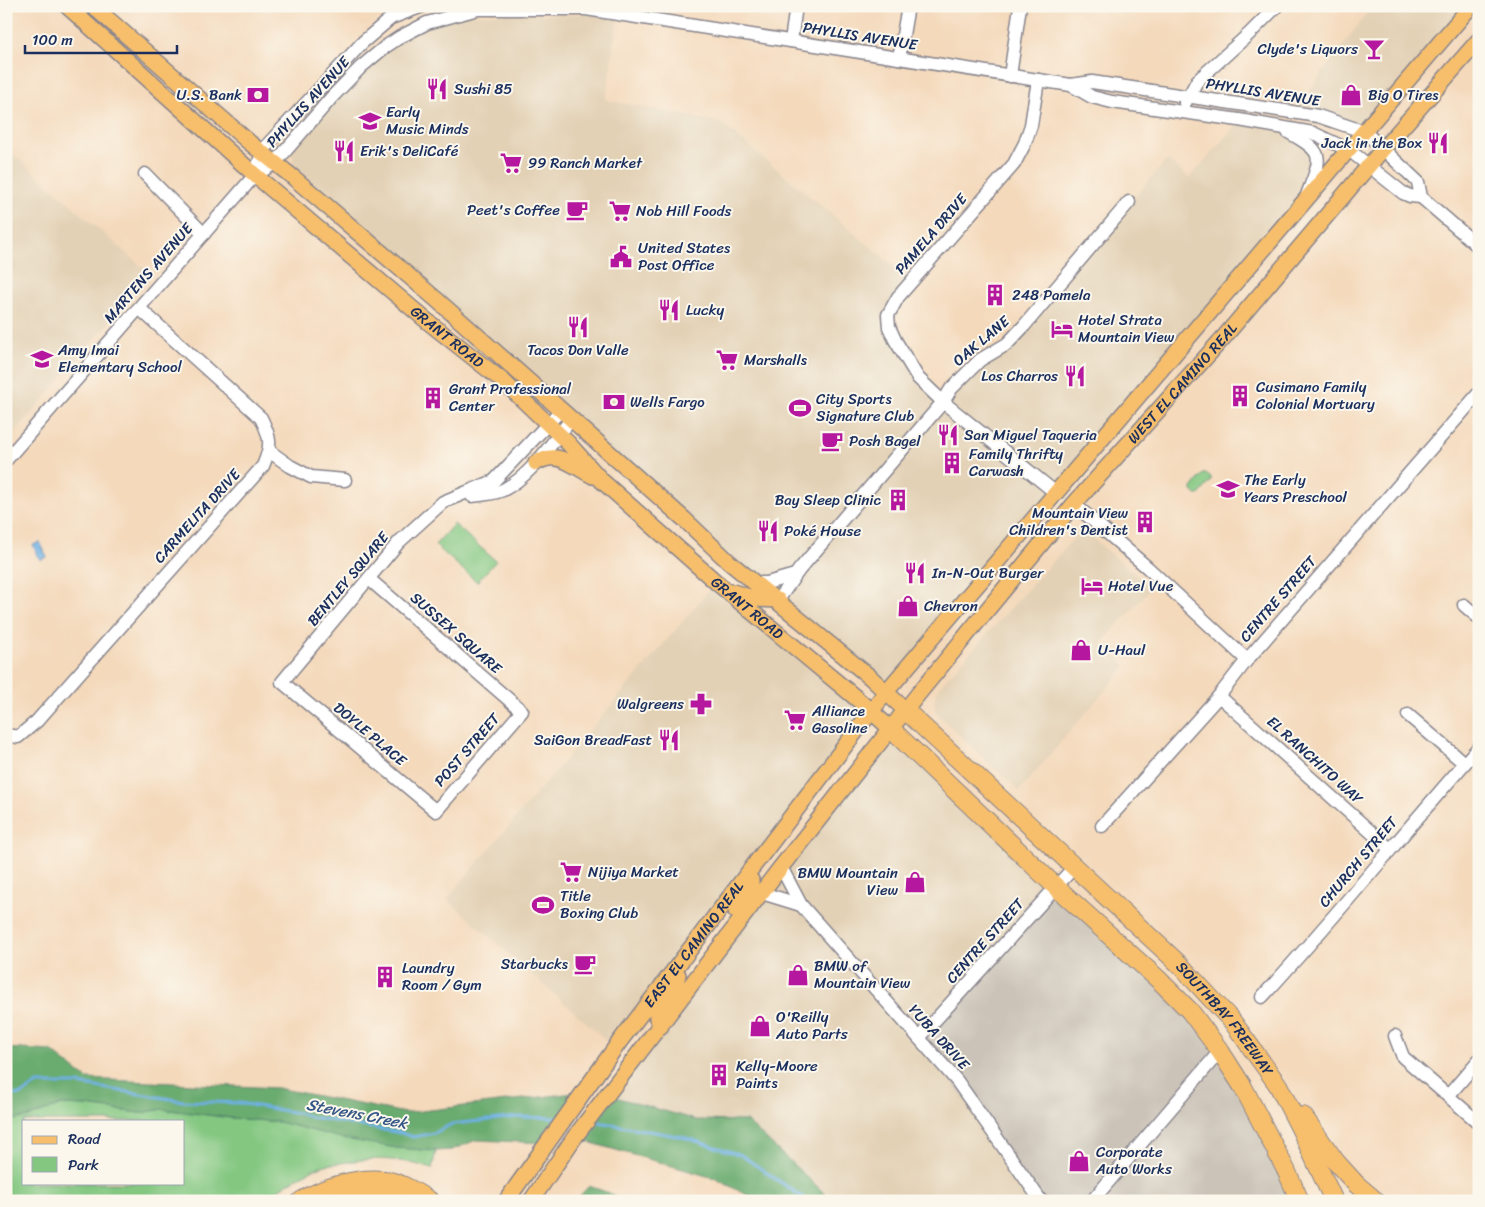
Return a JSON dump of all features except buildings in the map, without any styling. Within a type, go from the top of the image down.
[{"type":"highway","name":"SOUTHBAY FREEWAY","points":[[905,710],[1179,964],[1236,1027],[1278,1085],[1334,1201]]},
{"type":"highway","name":"SOUTHBAY FREEWAY","points":[[891,729],[1056,887],[1159,980],[1190,1011],[1220,1051],[1243,1087],[1300,1201]]},
{"type":"highway","points":[[1278,1085],[1336,1162],[1356,1184],[1376,1201]]},
{"type":"highway","points":[[301,1201],[331,1187],[358,1181],[384,1180],[412,1189],[430,1201]]},
{"type":"highway","points":[[338,1201],[362,1194],[386,1196],[396,1201]]},
{"type":"main road","name":"GRANT ROAD","points":[[67,6],[254,175],[427,321],[504,382],[554,429],[602,481],[724,589],[872,711],[891,729]]},
{"type":"main road","name":"GRANT ROAD","points":[[93,6],[262,153],[444,307],[755,583],[778,600],[905,710]]},
{"type":"main road","name":"WEST EL CAMINO REAL","points":[[886,692],[1471,6]]},
{"type":"main road","name":"WEST EL CAMINO REAL","points":[[891,729],[1074,504],[1224,337],[1383,149],[1478,41]]},
{"type":"main road","points":[[536,463],[545,458],[558,457],[602,481]]},
{"type":"main road","points":[[755,583],[756,615]]},
{"type":"main road","points":[[724,589],[756,599],[778,600]]},
{"type":"main road","name":"EAST EL CAMINO REAL","points":[[506,1201],[579,1098],[677,966],[886,692]]},
{"type":"main road","name":"EAST EL CAMINO REAL","points":[[531,1201],[577,1135],[660,1026],[891,729]]},
{"type":"main road","points":[[702,972],[707,949],[751,890],[752,880],[746,876]]},
{"type":"main road","points":[[660,1026],[656,1018],[657,1013],[676,983],[677,966]]},
{"type":"street","name":"PHYLLIS AVENUE","points":[[254,175],[262,153],[345,60],[393,12],[423,6]]},
{"type":"street","points":[[790,41],[796,6]]},
{"type":"street","points":[[899,58],[908,6]]},
{"type":"street","points":[[1010,76],[1020,6]]},
{"type":"street","points":[[1180,112],[1197,81],[1277,6]]},
{"type":"street","name":"PHYLLIS AVENUE","points":[[254,175],[275,163],[332,97],[361,67],[385,47],[427,23],[478,9],[582,8],[1070,85],[1092,82],[1318,116],[1365,132],[1418,182],[1421,197],[1403,193],[1349,150],[1312,133],[1112,102],[1092,97],[1070,85]]},
{"type":"street","name":"PAMELA DRIVE","points":[[1038,80],[1031,125],[1025,143],[1014,164],[898,297],[888,315],[889,327],[894,340],[918,378],[943,402],[1056,494]]},
{"type":"street","points":[[1279,127],[1311,145],[1317,155],[1318,166],[1304,202]]},
{"type":"street","points":[[145,174],[204,234]]},
{"type":"street","name":"MARTENS AVENUE","points":[[6,460],[254,175]]},
{"type":"street","points":[[1421,197],[1479,247]]},
{"type":"street","name":"OAK LANE","points":[[778,600],[795,574],[943,402],[951,389],[980,360],[1007,344],[1130,202]]},
{"type":"street","points":[[139,308],[261,418],[270,435],[269,451],[290,466],[311,477],[345,480]]},
{"type":"street","name":"CENTRE STREET","points":[[1102,826],[1219,696],[1247,660],[1479,393]]},
{"type":"street","name":"BENTLEY SQUARE","points":[[282,682],[399,542],[443,502],[494,481],[554,429],[566,415]]},
{"type":"street","name":"BENTLEY SQUARE","points":[[443,502],[501,491],[519,480],[536,463],[554,429]]},
{"type":"street","name":"CARMELITA DRIVE","points":[[6,735],[18,736],[37,721],[263,466],[269,451]]},
{"type":"street","points":[[1074,504],[1148,568],[1247,660]]},
{"type":"street","points":[[755,583],[767,583],[795,574]]},
{"type":"street","name":"SUSSEX SQUARE","points":[[369,579],[522,711]]},
{"type":"street","points":[[1464,605],[1479,618]]},
{"type":"street","name":"DOYLE PLACE","points":[[282,682],[436,811]]},
{"type":"street","name":"EL RANCHITO WAY","points":[[1219,696],[1390,848]]},
{"type":"street","name":"POST STREET","points":[[436,811],[522,711]]},
{"type":"street","points":[[1408,715],[1464,763]]},
{"type":"street","name":"CHURCH STREET","points":[[1262,997],[1315,940],[1390,848],[1479,747]]},
{"type":"street","name":"CENTRE STREET","points":[[919,1038],[1075,866]]},
{"type":"street","name":"YUBA DRIVE","points":[[781,868],[800,905],[957,1081],[1041,1201]]},
{"type":"street","points":[[762,893],[800,905]]},
{"type":"street","points":[[1396,1036],[1403,1057],[1479,1123]]},
{"type":"street","points":[[1092,1201],[1220,1051]]},
{"type":"street","points":[[1448,1096],[1479,1060]]},
{"type":"shaded area","points":[[1372,6],[1471,6],[1365,132],[1293,113]]},
{"type":"shaded area","points":[[456,14],[618,14],[606,100],[720,122],[912,281],[888,315],[895,340],[943,401],[1006,343],[1167,160],[1189,178],[1240,122],[1279,127],[1317,155],[1304,202],[886,692],[778,600],[795,575],[755,583],[294,178],[292,143],[385,47]]},
{"type":"shaded area","name":"Amy Imai Elementary School","points":[[6,148],[150,274],[6,443]]},
{"type":"shaded area","points":[[1082,529],[1151,588],[1102,643],[1126,666],[1019,791],[939,716],[934,707],[935,698],[939,687]]},
{"type":"shaded area","points":[[716,582],[872,711],[615,1048],[447,899]]},
{"type":"shaded area","points":[[891,729],[1056,887],[1041,1201],[833,1201],[746,1121],[696,1120],[608,1095]]},
{"type":"shaded area","points":[[1056,887],[1190,1011],[1300,1201],[1041,1201],[919,1038]]},
{"type":"green space","points":[[1203,474],[1211,478],[1211,481],[1199,495],[1196,495],[1192,488]]},
{"type":"green space","points":[[454,524],[496,561],[477,582],[435,545]]},
{"type":"green space","points":[[6,1048],[51,1051],[87,1079],[277,1088],[405,1113],[583,1092],[546,1143],[476,1140],[452,1150],[436,1151],[397,1148],[345,1139],[279,1122],[163,1109],[140,1113],[87,1106],[61,1105],[29,1117],[7,1121]]},
{"type":"green space","points":[[608,1095],[696,1120],[746,1121],[833,1201],[759,1201],[714,1178],[574,1138]]},
{"type":"green space","points":[[61,1105],[87,1106],[140,1113],[163,1109],[279,1122],[397,1148],[436,1151],[432,1169],[398,1161],[376,1159],[324,1165],[298,1177],[261,1201],[6,1201],[6,1121],[29,1117]]},
{"type":"green space","points":[[589,1186],[612,1194],[620,1201],[578,1201],[577,1199]]},
{"type":"water","points":[[40,542],[47,557],[40,560],[33,545]]},
{"type":"waterway","name":"Stevens Creek","points":[[6,1093],[22,1094],[37,1084],[78,1084],[183,1101],[239,1103],[401,1133],[413,1137],[434,1133],[452,1124],[518,1117],[560,1118]]},
{"type":"waterway","name":"Stevens Creek","points":[[593,1121],[683,1137],[741,1155],[808,1201]]},
{"type":"place","name":"Clyde's Liquors","points":[[1374,49]]},
{"type":"place","name":"Sushi 85","points":[[437,89]]},
{"type":"place","name":"U.S. Bank","points":[[258,95]]},
{"type":"place","name":"Big O Tires","points":[[1351,95]]},
{"type":"place","name":"Early Music Minds","points":[[370,121]]},
{"type":"place","name":"Jack in the Box","points":[[1438,143]]},
{"type":"place","name":"Erik's DeliCafé","points":[[344,151]]},
{"type":"place","name":"99 Ranch Market","points":[[511,163]]},
{"type":"place","name":"Peet's Coffee","points":[[577,210]]},
{"type":"place","name":"Nob Hill Foods","points":[[620,211]]},
{"type":"place","name":"United States Post Office","points":[[621,257]]},
{"type":"place","name":"248 Pamela","points":[[995,295]]},
{"type":"place","name":"Lucky","points":[[669,310]]},
{"type":"place","name":"Tacos Don Valle","points":[[578,327]]},
{"type":"place","name":"Hotel Strata Mountain View","points":[[1062,329]]},
{"type":"place","name":"Amy Imai Elementary School","points":[[42,359]]},
{"type":"place","name":"Marshalls","points":[[727,360]]},
{"type":"place","name":"Los Charros","points":[[1075,376]]},
{"type":"place","name":"Cusimano Family Colonial Mortuary","points":[[1240,396]]},
{"type":"place","name":"Grant Professional Center","points":[[433,398]]},
{"type":"place","name":"Wells Fargo","points":[[614,402]]},
{"type":"place","name":"City Sports Signature Club","points":[[800,408]]},
{"type":"place","name":"San Miguel Taqueria","points":[[948,435]]},
{"type":"place","name":"Posh Bagel","points":[[832,441]]},
{"type":"place","name":"Family Thrifty Carwash","points":[[952,463]]},
{"type":"place","name":"The Early Years Preschool","points":[[1228,489]]},
{"type":"place","name":"Bay Sleep Clinic","points":[[898,500]]},
{"type":"place","name":"Mountain View Children's Dentist","points":[[1145,522]]},
{"type":"place","name":"Poké House","points":[[768,531]]},
{"type":"place","name":"In-N-Out Burger","points":[[915,573]]},
{"type":"place","name":"Hotel Vue","points":[[1092,586]]},
{"type":"place","name":"Chevron","points":[[908,606]]},
{"type":"place","name":"U-Haul","points":[[1081,650]]},
{"type":"place","name":"Walgreens","points":[[701,704]]},
{"type":"place","name":"Alliance Gasoline","points":[[795,720]]},
{"type":"place","name":"SaiGon BreadFast","points":[[669,740]]},
{"type":"place","name":"Nijiya Market","points":[[571,872]]},
{"type":"place","name":"BMW Mountain View","points":[[915,882]]},
{"type":"place","name":"Title Boxing Club","points":[[543,905]]},
{"type":"place","name":"Starbucks","points":[[585,964]]},
{"type":"place","name":"BMW of Mountain View","points":[[798,975]]},
{"type":"place","name":"Laundry Room / Gym","points":[[385,977]]},
{"type":"place","name":"O'Reilly Auto Parts","points":[[760,1026]]},
{"type":"place","name":"Kelly-Moore Paints","points":[[719,1075]]},
{"type":"place","name":"Corporate Auto Works","points":[[1079,1161]]}]
